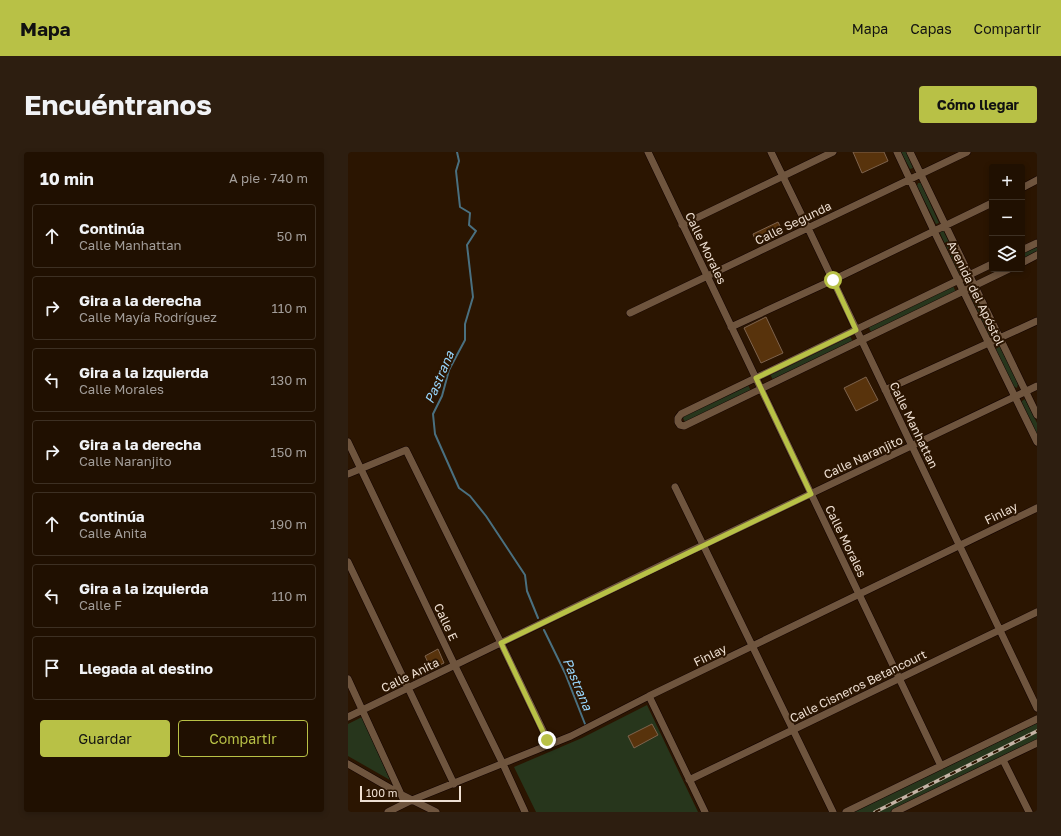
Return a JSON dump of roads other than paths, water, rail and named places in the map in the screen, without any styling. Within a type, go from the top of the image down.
[{"type":"street","name":"Calle Morales","points":[[648,152],[941,766]]},
{"type":"street","name":"Calle Manhattan","points":[[771,152],[1037,708]]},
{"type":"street","points":[[682,225],[833,152]]},
{"type":"street","name":"Avenida del Apóstol","points":[[897,152],[1037,442]]},
{"type":"street","name":"Avenida del Apóstol","points":[[910,152],[1037,415]]},
{"type":"street","name":"Calle Segunda","points":[[630,313],[909,178],[967,152]]},
{"type":"street","points":[[1025,186],[1037,180]]},
{"type":"street","points":[[731,327],[833,280],[989,204]]},
{"type":"street","points":[[1025,249],[1037,243]]},
{"type":"street","points":[[1025,262],[1037,256]]},
{"type":"street","points":[[989,265],[680,414],[678,422],[680,425],[684,426],[1003,272]]},
{"type":"street","points":[[885,390],[1037,321]]},
{"type":"street","name":"Calle Naranjito","points":[[676,558],[1037,386]]},
{"type":"street","name":"Calle E","points":[[348,442],[525,812]]},
{"type":"street","points":[[348,474],[406,450],[550,745]]},
{"type":"street","points":[[675,487],[833,812]]},
{"type":"street","name":"Finlay","points":[[388,812],[408,802],[550,745],[590,727],[649,696],[1037,508]]},
{"type":"street","name":"Calle Anita","points":[[348,717],[676,558]]},
{"type":"street","points":[[348,562],[454,784]]},
{"type":"street","name":"Calle Cisneros Betancourt","points":[[689,780],[1037,612]]},
{"type":"street","points":[[348,679],[402,795],[408,802],[436,812]]},
{"type":"street","points":[[649,696],[705,812]]},
{"type":"street","points":[[846,812],[1037,719]]},
{"type":"street","points":[[899,811],[1037,743]]},
{"type":"street","points":[[1003,760],[1029,812]]},
{"type":"street","points":[[348,764],[402,795]]},
{"type":"waterway","name":"Pastrana","points":[[457,152],[459,161],[456,171],[460,207],[470,213],[469,225],[476,231],[467,245],[473,297],[465,324],[465,340],[449,370],[442,396],[433,414],[435,434],[459,488],[470,496],[486,516],[525,575],[527,591],[538,618]]},
{"type":"waterway","name":"Pastrana","points":[[544,630],[565,673],[585,724]]},
{"type":"railway","points":[[875,812],[1037,731]]}]
